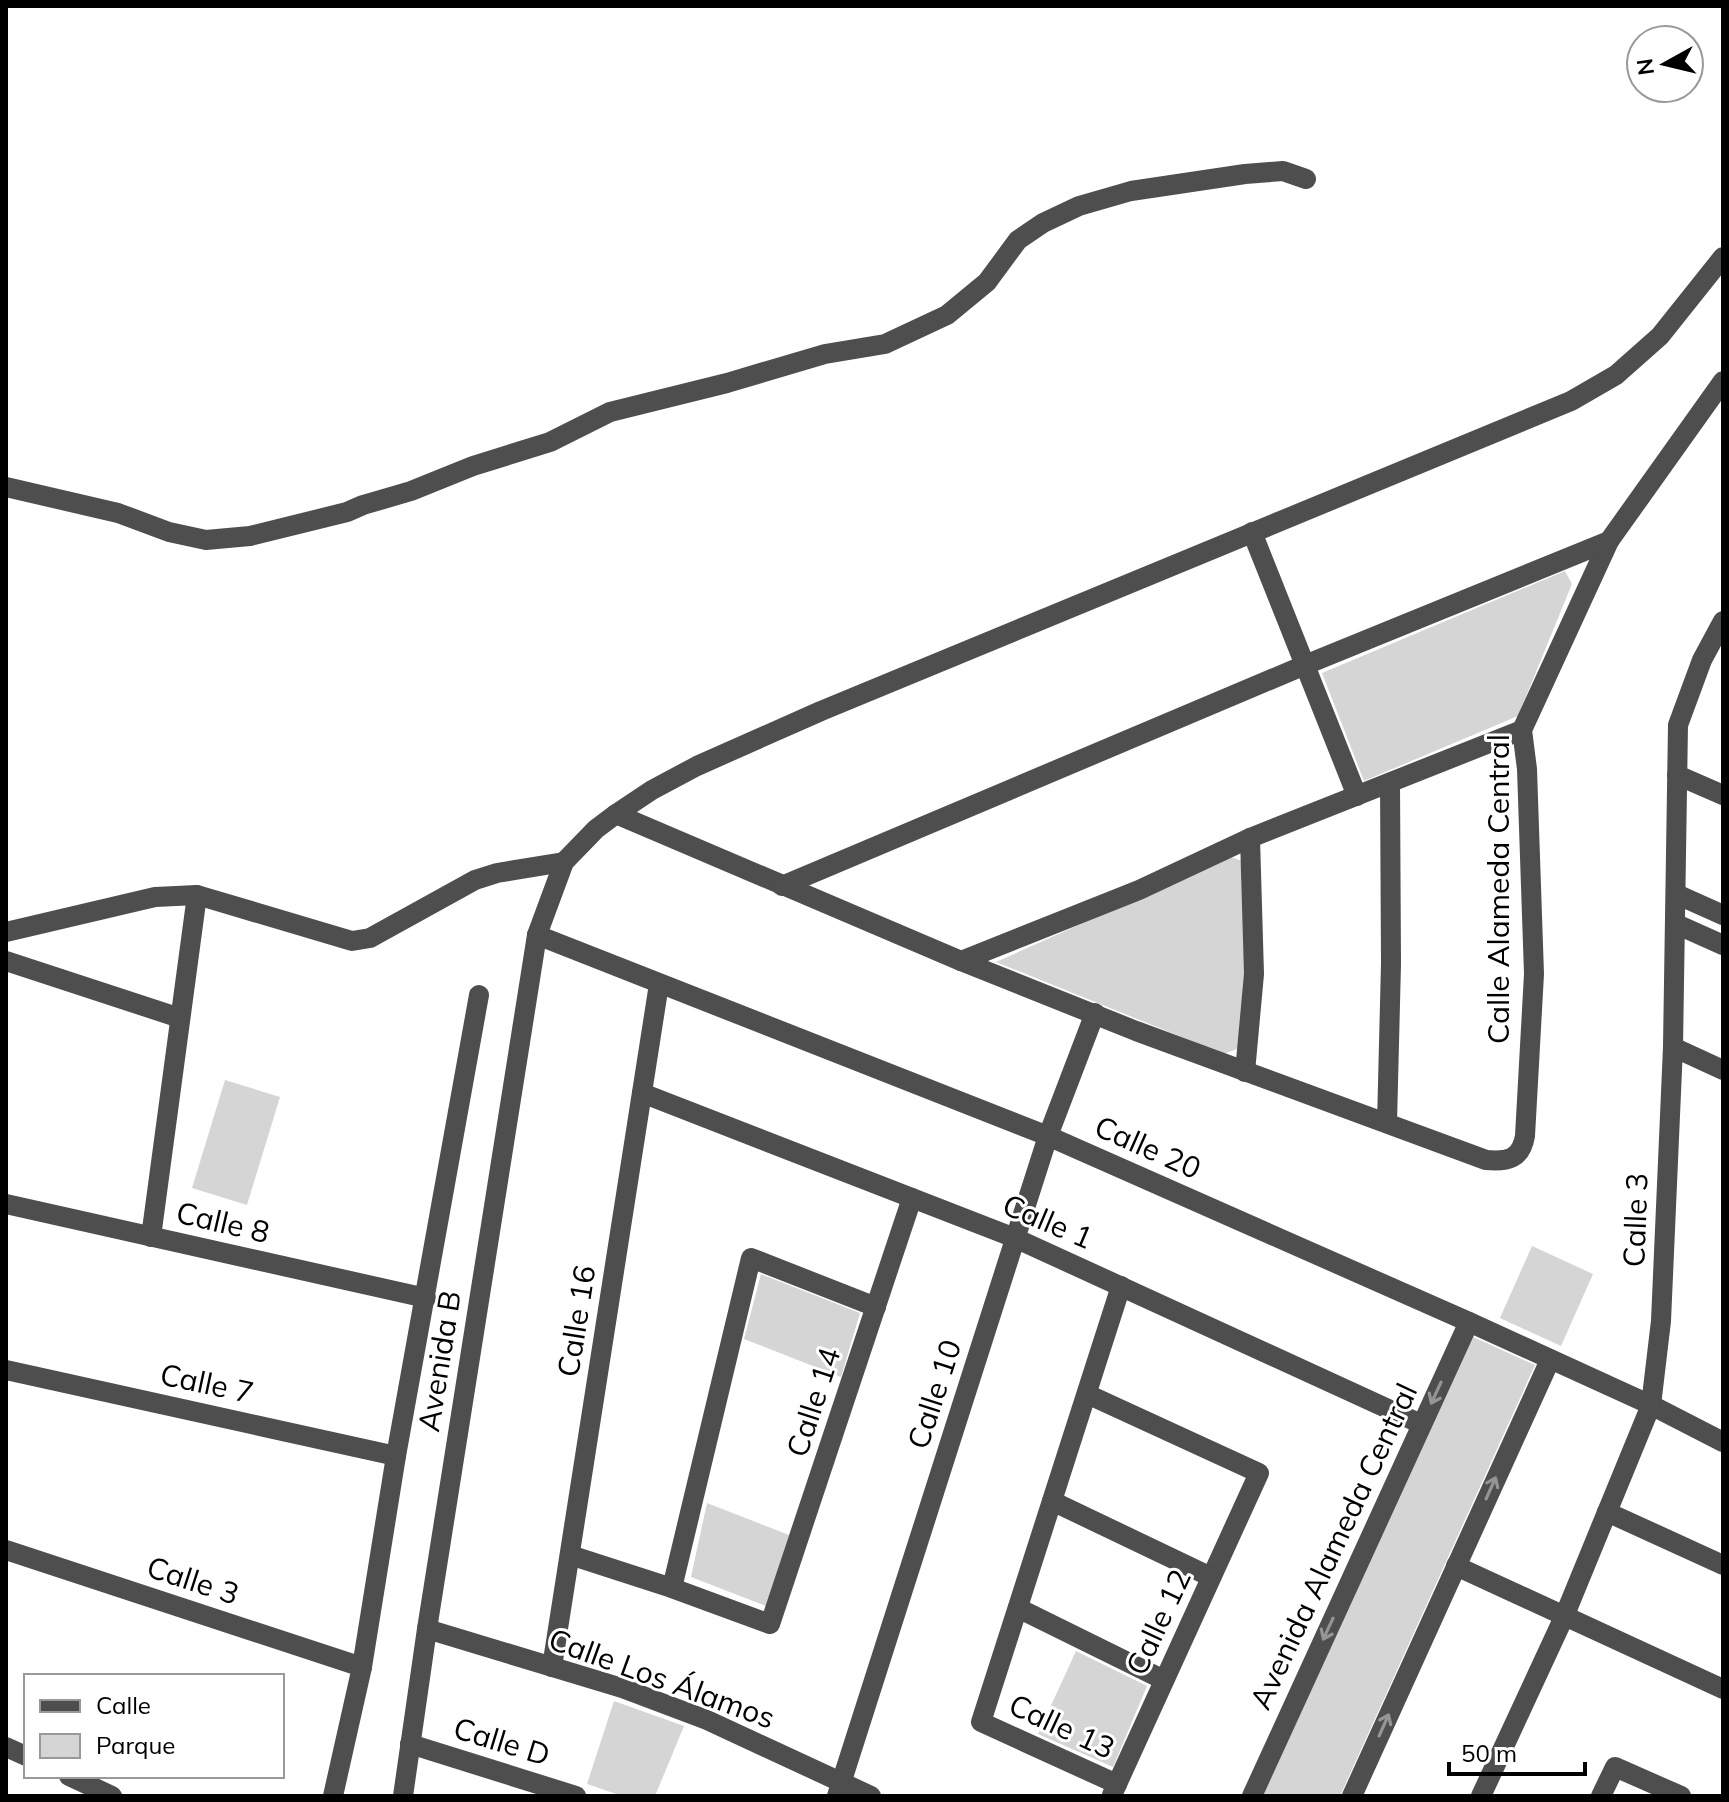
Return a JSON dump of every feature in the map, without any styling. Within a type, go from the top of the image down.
[{"type":"street","points":[[6,487],[118,513],[169,532],[206,540],[250,536],[347,512],[411,491],[473,466],[550,442],[610,412],[727,383],[825,354],[885,344],[947,315],[987,282],[1018,240],[1043,223],[1079,206],[1172,183],[1269,171],[1283,171],[1306,179]]},
{"type":"street","points":[[6,932],[155,897],[197,895],[352,941],[370,938],[483,877],[564,862],[596,829],[652,790],[738,748],[1571,401],[1616,375],[1660,336],[1723,257]]},
{"type":"street","name":"Calle Alameda Central","points":[[1387,1123],[1486,1160],[1504,1162],[1514,1158],[1523,1148],[1534,974],[1527,769],[1522,730],[1609,541],[1723,381]]},
{"type":"street","points":[[1252,532],[1357,796]]},
{"type":"street","points":[[782,886],[1305,665],[1609,541]]},
{"type":"street","name":"Calle 3","points":[[1481,1796],[1564,1617],[1651,1405],[1661,1321],[1673,1047],[1678,725],[1702,660],[1723,621]]},
{"type":"street","points":[[961,961],[1139,890],[1250,838],[1522,730]]},
{"type":"street","points":[[1677,775],[1723,795]]},
{"type":"street","points":[[616,814],[961,961],[1245,1072],[1387,1123],[1391,964],[1390,783]]},
{"type":"street","points":[[1245,1072],[1254,974],[1250,838]]},
{"type":"street","name":"Avenida B","points":[[403,1796],[537,935],[564,862]]},
{"type":"street","points":[[1676,894],[1723,915]]},
{"type":"street","points":[[151,1237],[197,895]]},
{"type":"street","points":[[1676,924],[1723,945]]},
{"type":"street","name":"Calle 20","points":[[537,935],[1048,1136],[1469,1322],[1651,1405],[1723,1442]]},
{"type":"street","points":[[6,961],[180,1018]]},
{"type":"street","name":"Calle 16","points":[[552,1667],[659,984]]},
{"type":"street","name":"Avenida B","points":[[333,1796],[362,1667],[396,1456],[479,995]]},
{"type":"street","name":"Calle 10","points":[[839,1789],[1048,1136],[1095,1013]]},
{"type":"street","points":[[1673,1047],[1723,1070]]},
{"type":"street","name":"Calle 1","points":[[642,1093],[1015,1238],[1421,1424]]},
{"type":"street","name":"Calle 14","points":[[672,1588],[770,1624],[912,1198]]},
{"type":"street","name":"Calle 8","points":[[6,1204],[426,1298]]},
{"type":"street","points":[[570,1555],[672,1588],[751,1258],[876,1307]]},
{"type":"street","points":[[1121,1286],[1018,1608],[1164,1680]]},
{"type":"street","name":"Avenida Alameda Central","points":[[1252,1796],[1469,1322]]},
{"type":"street","points":[[1352,1796],[1550,1360]]},
{"type":"street","name":"Calle 7","points":[[6,1370],[396,1456]]},
{"type":"street","name":"Calle 12","points":[[1087,1394],[1259,1473],[1114,1790]]},
{"type":"street","points":[[1052,1501],[1211,1577]]},
{"type":"street","points":[[1607,1512],[1723,1565]]},
{"type":"street","name":"Calle 3","points":[[6,1550],[362,1667]]},
{"type":"street","points":[[1456,1566],[1723,1689]]},
{"type":"street","name":"Calle 13","points":[[1018,1608],[981,1722],[1114,1790]]},
{"type":"street","name":"Calle Los Álamos","points":[[427,1629],[622,1688],[707,1720],[839,1789],[871,1796]]},
{"type":"street","name":"Calle D","points":[[410,1744],[576,1796]]},
{"type":"street","points":[[1601,1796],[1615,1767],[1681,1796]]},
{"type":"street","points":[[72,1778],[91,1791],[112,1796]]},
{"type":"green space","points":[[1565,571],[1572,584],[1518,716],[1364,781],[1322,673]]},
{"type":"green space","points":[[1231,857],[1242,861],[1245,958],[1242,1047],[1224,1054],[996,962]]},
{"type":"green space","points":[[225,1080],[280,1097],[247,1205],[192,1188]]},
{"type":"green space","points":[[1532,1246],[1593,1274],[1561,1346],[1500,1318]]},
{"type":"green space","points":[[761,1274],[860,1313],[841,1377],[744,1339]]},
{"type":"green space","points":[[1471,1336],[1535,1365],[1340,1796],[1263,1796]]},
{"type":"green space","points":[[707,1503],[789,1535],[766,1606],[691,1577]]},
{"type":"green space","points":[[1076,1651],[1147,1686],[1113,1767],[1038,1734]]},
{"type":"green space","points":[[614,1701],[684,1726],[655,1796],[622,1796],[587,1784]]}]
